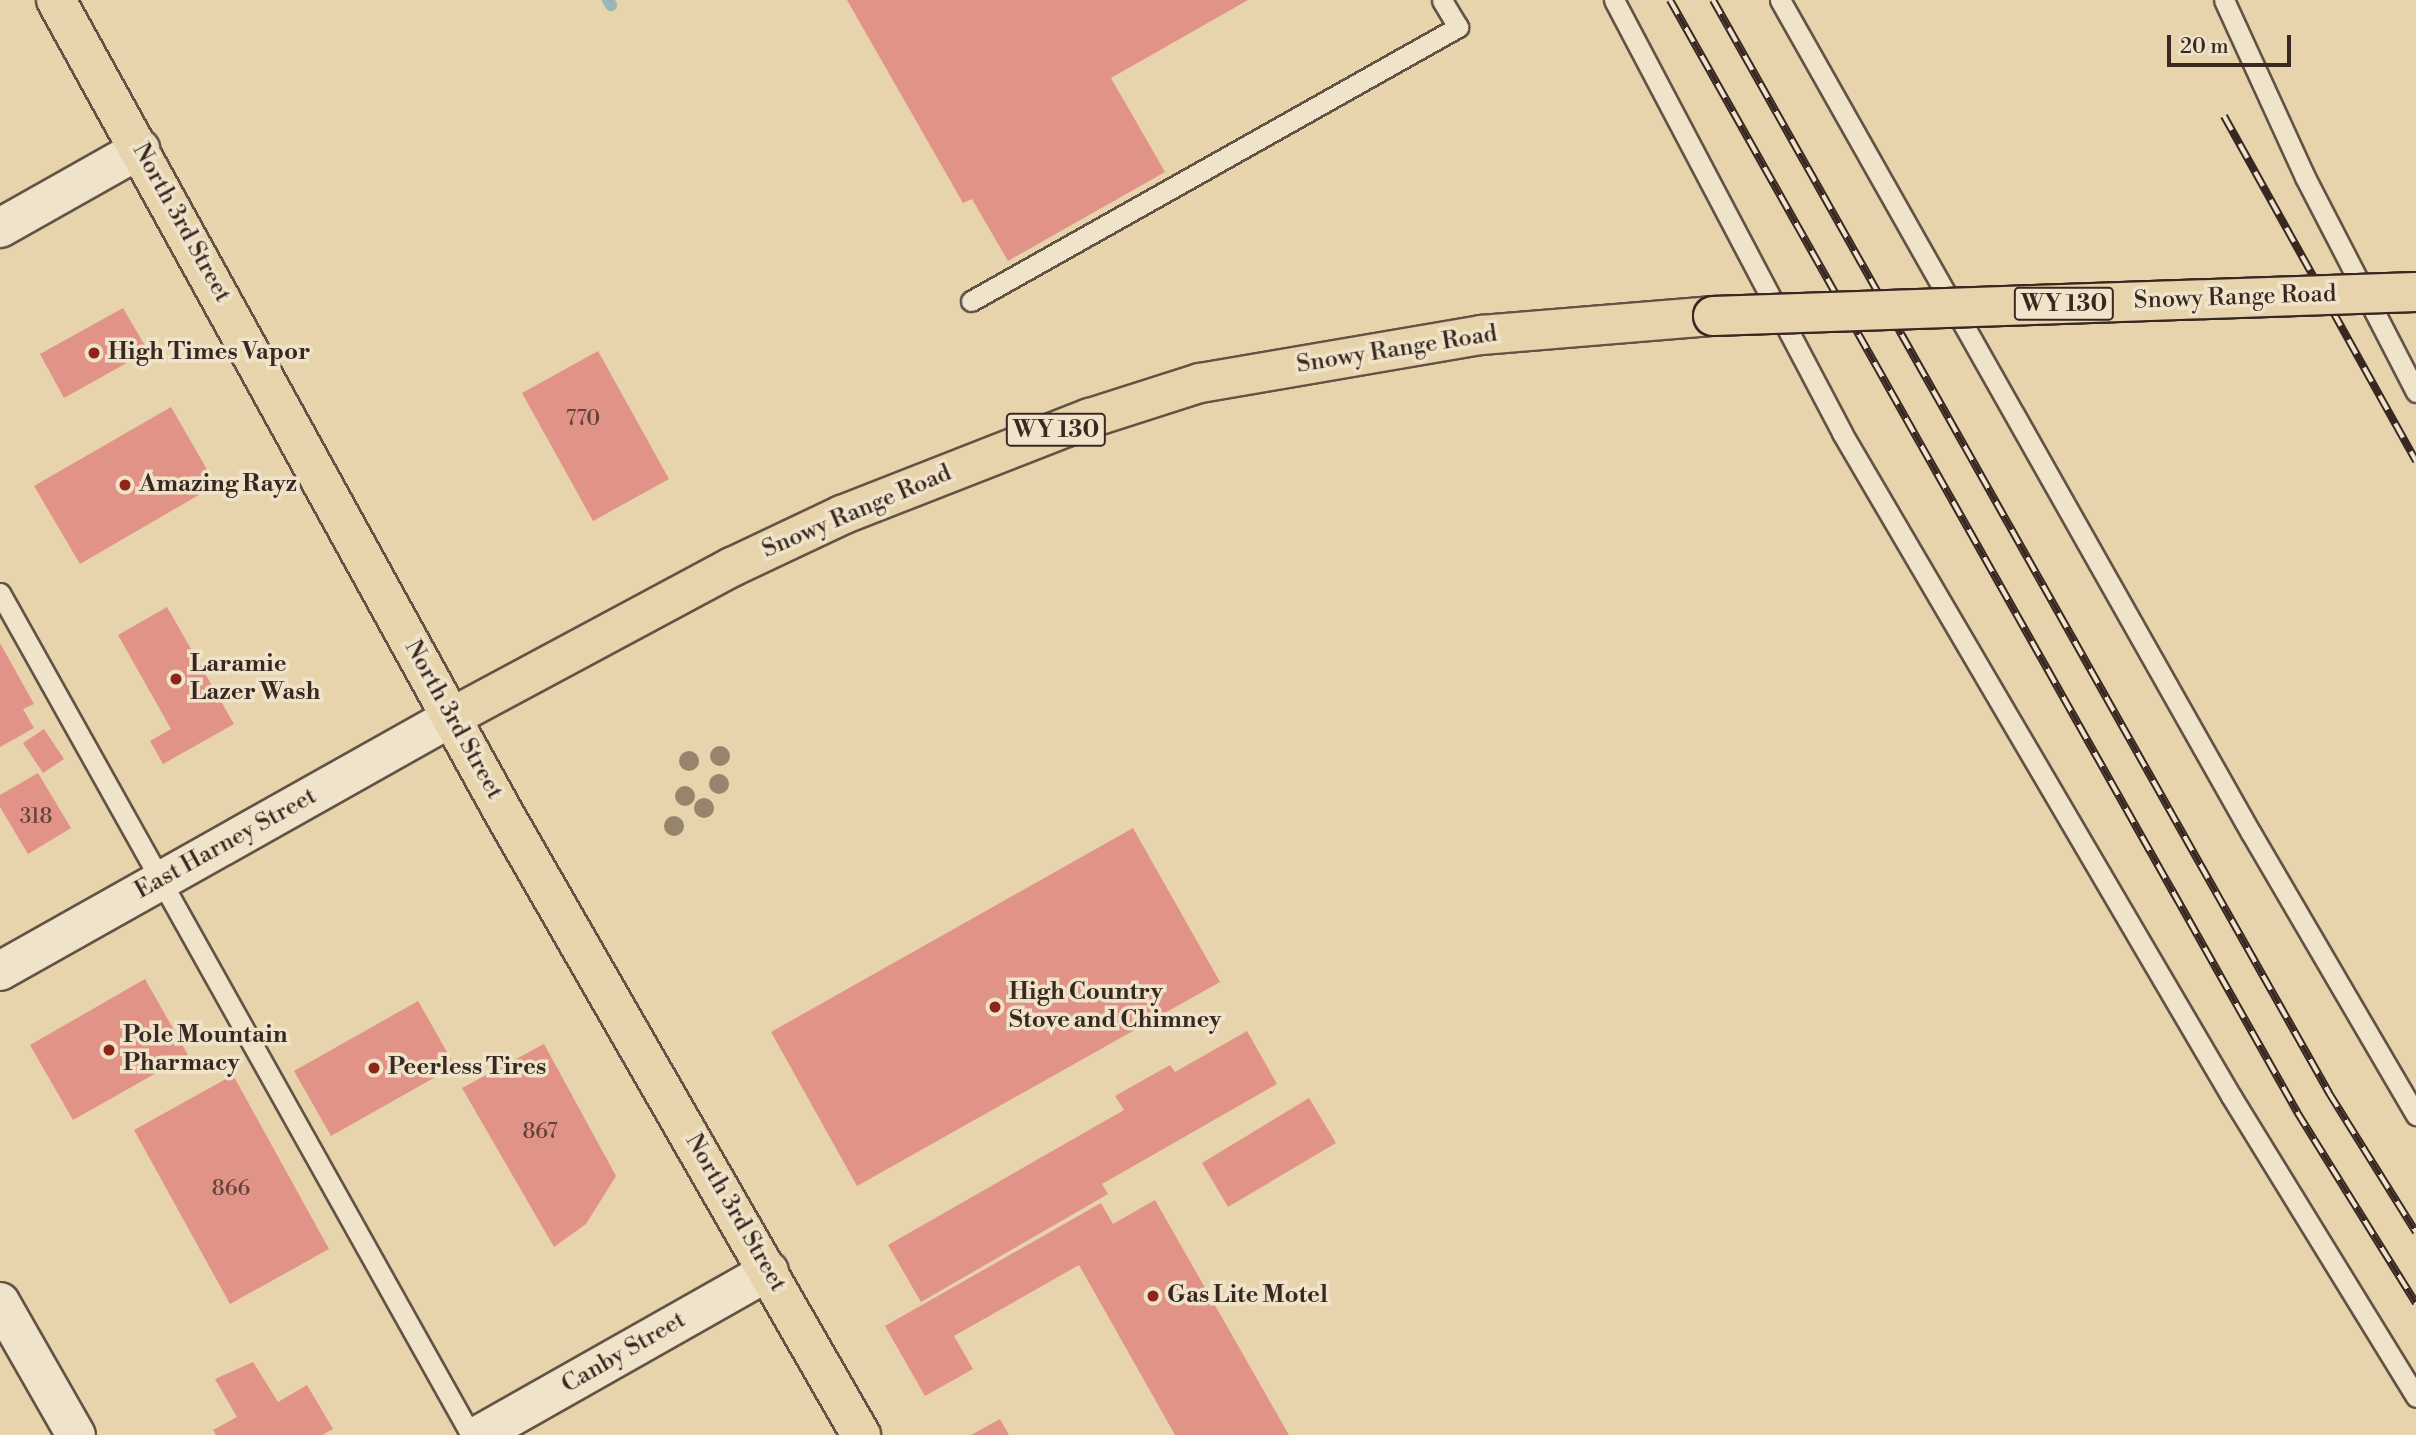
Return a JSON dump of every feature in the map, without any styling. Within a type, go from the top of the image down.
[{"type":"main road","name":"North 3rd Street","points":[[56,0],[452,717],[861,1435]]},
{"type":"main road","name":"Snowy Range Road","points":[[452,717],[732,566],[842,515],[976,460],[1200,383],[1482,335],[1713,316],[2416,292]]},
{"type":"street","points":[[0,228],[140,149]]},
{"type":"street","name":"East Harney Street","points":[[0,971],[452,717]]},
{"type":"street","name":"Canby Street","points":[[480,1435],[769,1271]]},
{"type":"street","points":[[0,1302],[76,1435]]},
{"type":"lane","points":[[971,301],[1458,27],[1443,0]]},
{"type":"lane","points":[[1614,0],[1842,433],[2231,1096],[2416,1397]]},
{"type":"lane","points":[[1780,0],[2251,833],[2416,1115]]},
{"type":"lane","points":[[2224,0],[2305,177],[2416,392]]},
{"type":"lane","points":[[0,593],[162,878],[471,1435]]},
{"type":"building","points":[[847,0],[1248,0],[1111,78],[1165,172],[1008,261],[972,199],[963,203]]},
{"type":"building","name":"High Times Vapor","points":[[123,308],[148,351],[64,398],[40,354]]},
{"type":"building","points":[[598,351],[669,479],[593,521],[522,393]]},
{"type":"building","name":"Amazing Rayz","points":[[171,407],[216,485],[80,564],[34,486]]},
{"type":"building","name":"Laramie Lazer Wash","points":[[167,607],[234,724],[163,764],[150,741],[171,729],[118,635]]},
{"type":"building","points":[[0,643],[34,704],[23,709],[34,728],[0,747]]},
{"type":"building","points":[[44,729],[64,759],[43,773],[23,743]]},
{"type":"building","points":[[38,773],[71,828],[28,854],[0,807],[0,795]]},
{"type":"building","name":"High Country Stove and Chimney","points":[[1133,828],[1220,982],[857,1186],[771,1032]]},
{"type":"building","name":"Pole Mountain Pharmacy","points":[[145,979],[188,1055],[73,1120],[30,1045]]},
{"type":"building","name":"Peerless Tires","points":[[418,1001],[455,1066],[331,1136],[294,1071]]},
{"type":"building","points":[[1247,1031],[1277,1084],[1102,1184],[1108,1194],[921,1302],[888,1245],[1124,1110],[1115,1096],[1170,1065],[1175,1072]]},
{"type":"building","points":[[544,1044],[616,1176],[586,1224],[554,1247],[462,1088]]},
{"type":"building","points":[[233,1075],[329,1249],[230,1304],[134,1130]]},
{"type":"building","points":[[1309,1098],[1336,1143],[1228,1207],[1202,1163]]},
{"type":"building","name":"Gas Lite Motel","points":[[1155,1200],[1289,1435],[1175,1435],[1079,1265],[954,1336],[973,1369],[925,1396],[885,1326],[1101,1203],[1113,1224]]},
{"type":"building","points":[[253,1362],[278,1402],[307,1385],[333,1429],[322,1435],[216,1435],[213,1430],[237,1417],[215,1379]]},
{"type":"building","points":[[1000,1419],[1009,1435],[971,1435]]},
{"type":"waterway","points":[[608,0],[611,5]]},
{"type":"railway","points":[[1670,0],[2297,1112],[2416,1303]]},
{"type":"railway","points":[[1713,0],[2329,1093],[2416,1232]]},
{"type":"railway","points":[[2224,116],[2416,461]]},
{"type":"place","name":"High Times Vapor","points":[[94,353]]},
{"type":"place","name":"Amazing Rayz","points":[[125,485]]},
{"type":"place","name":"Laramie Lazer Wash","points":[[176,679]]},
{"type":"place","name":"High Country Stove and Chimney","points":[[995,1007]]},
{"type":"place","name":"Pole Mountain Pharmacy","points":[[109,1050]]},
{"type":"place","name":"Peerless Tires","points":[[374,1068]]},
{"type":"place","name":"Gas Lite Motel","points":[[1153,1296]]}]
